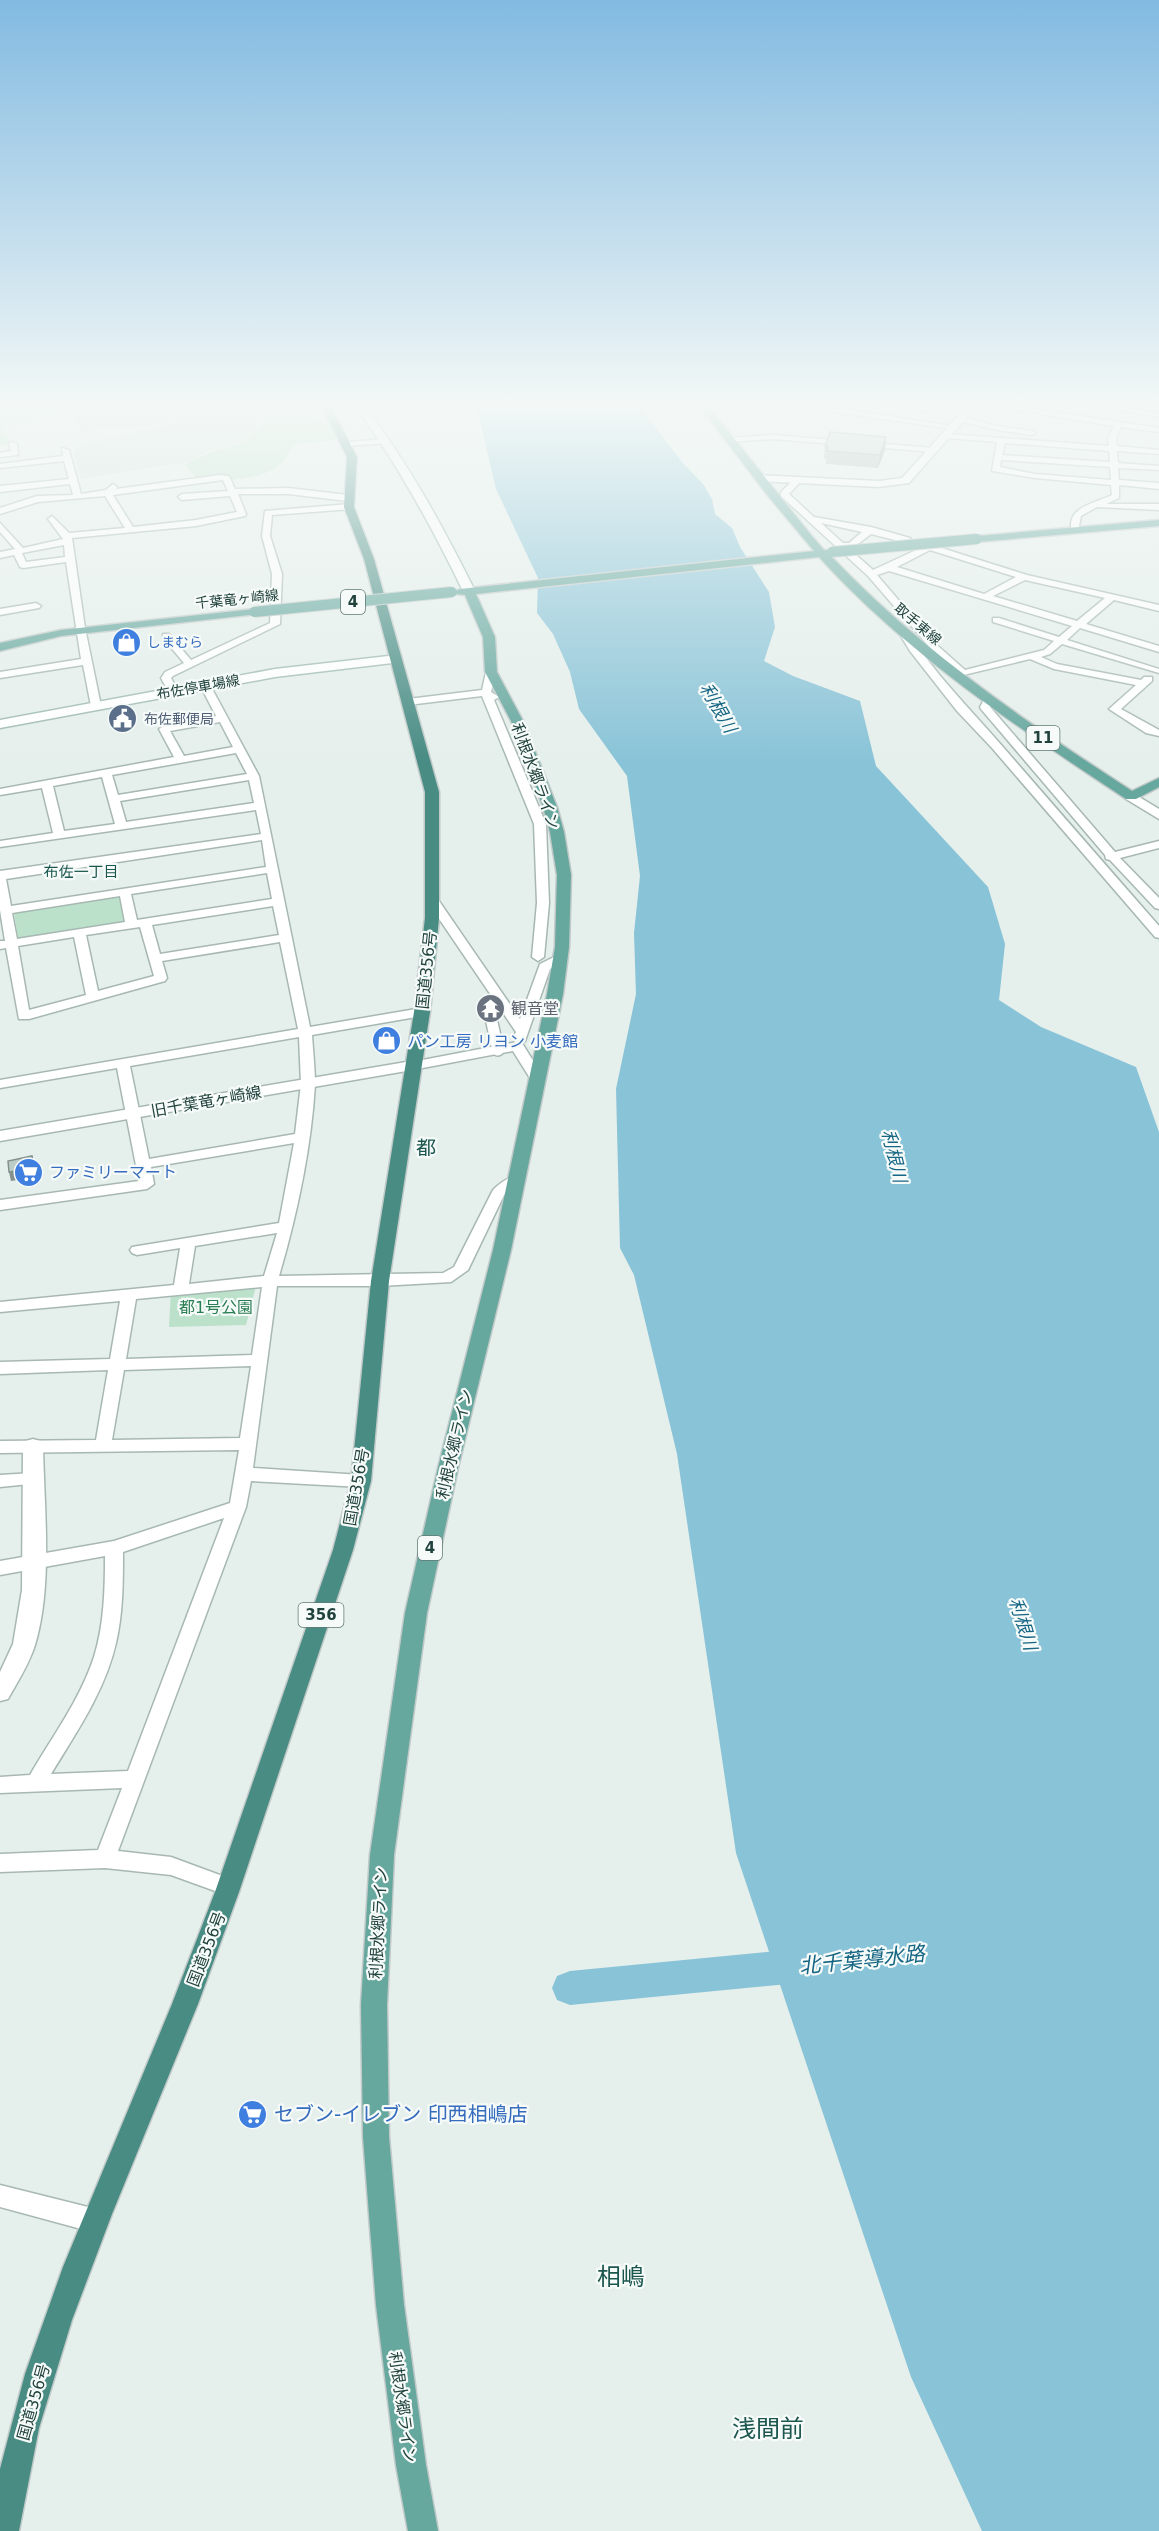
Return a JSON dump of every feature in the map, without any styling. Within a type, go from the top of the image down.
[{"type":"highway","name":"国道356号","points":[[4,2531],[23,2430],[47,2353],[96,2221],[185,2005],[229,1887],[343,1550],[361,1481],[380,1281],[422,1012],[433,902],[432,792],[369,559],[357,525]]},
{"type":"main road","name":"利根水郷ライン","points":[[423,2531],[411,2465],[390,2305],[377,2148],[374,2005],[380,1876],[402,1699],[416,1612],[445,1479],[518,1180],[560,958],[564,875],[557,832],[525,740],[491,672],[489,637],[447,546],[434,525]]},
{"type":"main road","name":"取手東線","points":[[807,525],[832,550],[858,591],[904,633],[989,700],[1131,796]]},
{"type":"main road","name":"千葉竜ヶ崎線","points":[[0,647],[40,636],[80,630],[467,591],[832,550],[1134,525]]},
{"type":"main road","name":"布佐停車場線","points":[[0,724],[310,668],[397,659]]},
{"type":"main road","points":[[1159,782],[1131,796],[1159,815]]},
{"type":"main road","name":"旧千葉竜ヶ崎線","points":[[0,1136],[412,1066]]},
{"type":"main road","points":[[0,1692],[12,1674],[26,1638],[34,1562],[33,1446]]},
{"type":"street","points":[[57,525],[68,539],[80,630],[96,706]]},
{"type":"street","points":[[129,525],[131,530]]},
{"type":"street","points":[[0,555],[68,539],[169,525]]},
{"type":"street","points":[[173,691],[166,678],[189,663],[275,624],[277,574],[266,536],[267,525]]},
{"type":"street","points":[[817,525],[832,550],[872,574],[935,648],[960,671],[959,675],[1047,652],[1113,596]]},
{"type":"street","points":[[847,525],[907,540]]},
{"type":"street","points":[[1074,525],[1075,530]]},
{"type":"street","points":[[0,526],[19,552],[23,565],[71,559]]},
{"type":"street","points":[[832,550],[851,545],[871,530]]},
{"type":"street","points":[[872,574],[889,568],[929,547],[1024,577],[1159,608]]},
{"type":"street","points":[[889,568],[1159,649]]},
{"type":"street","points":[[983,598],[1024,577]]},
{"type":"street","points":[[0,612],[36,606]]},
{"type":"street","points":[[996,621],[1059,642],[1158,670]]},
{"type":"street","points":[[904,633],[913,649],[961,709],[996,746],[1159,934]]},
{"type":"street","points":[[166,636],[189,663]]},
{"type":"street","points":[[1033,657],[1054,666],[1143,682]]},
{"type":"street","points":[[0,675],[88,661]]},
{"type":"street","points":[[1158,670],[1114,709],[1150,731],[1159,733]]},
{"type":"street","points":[[491,672],[486,693],[540,824],[543,903],[538,957]]},
{"type":"street","points":[[105,1859],[237,1507],[249,1444],[258,1360],[270,1281],[286,1227],[302,1137],[308,1084],[305,1032],[255,776],[205,686]]},
{"type":"street","points":[[408,702],[486,693],[508,703]]},
{"type":"street","points":[[989,700],[985,707],[1087,825],[1110,857],[1159,905]]},
{"type":"street","points":[[181,760],[164,729],[222,718]]},
{"type":"street","points":[[0,792],[238,749]]},
{"type":"street","points":[[106,773],[121,826]]},
{"type":"street","points":[[113,799],[255,776]]},
{"type":"street","points":[[47,784],[59,835]]},
{"type":"street","points":[[0,843],[260,806]]},
{"type":"street","points":[[125,892],[156,958],[161,978],[24,1016],[6,944],[6,910],[0,876],[267,836]]},
{"type":"street","points":[[1110,857],[1159,844]]},
{"type":"street","points":[[6,910],[273,869]]},
{"type":"street","points":[[6,944],[278,902]]},
{"type":"street","points":[[433,902],[522,1032]]},
{"type":"street","points":[[79,933],[93,996]]},
{"type":"street","points":[[156,958],[285,938]]},
{"type":"street","points":[[517,1046],[544,967],[560,958]]},
{"type":"street","points":[[0,1084],[422,1012]]},
{"type":"street","points":[[490,1018],[498,1050]]},
{"type":"street","points":[[517,1046],[538,1080]]},
{"type":"street","points":[[412,1066],[517,1046]]},
{"type":"street","points":[[0,1205],[147,1184],[123,1064]]},
{"type":"street","points":[[143,1164],[302,1137]]},
{"type":"street","points":[[0,1306],[270,1281],[380,1281],[446,1278],[460,1270],[498,1193],[507,1185],[518,1180]]},
{"type":"street","points":[[137,1250],[286,1227]]},
{"type":"street","points":[[182,1288],[188,1242]]},
{"type":"street","points":[[103,1445],[129,1293]]},
{"type":"street","points":[[0,1368],[258,1360]]},
{"type":"street","points":[[0,1447],[249,1444]]},
{"type":"street","points":[[244,1474],[361,1481]]},
{"type":"street","points":[[0,1481],[33,1479]]},
{"type":"street","points":[[0,1568],[114,1548],[237,1507]]},
{"type":"street","points":[[36,1783],[90,1688],[103,1659],[110,1631],[114,1598],[114,1548]]},
{"type":"street","points":[[0,1785],[135,1779]]},
{"type":"street","points":[[0,1863],[105,1859],[171,1866],[229,1887]]},
{"type":"street","points":[[0,2196],[96,2221]]},
{"type":"green space","points":[[122,896],[129,923],[18,938],[14,913]]},
{"type":"green space","name":"都1号公園","points":[[256,1286],[246,1325],[169,1327],[171,1291]]},
{"type":"water","name":"利根川","points":[[513,525],[728,525],[732,528],[740,547],[769,592],[775,627],[764,661],[793,676],[860,701],[876,766],[988,887],[1005,944],[999,1000],[1041,1027],[1136,1067],[1159,1132],[1159,2531],[982,2531],[911,2377],[736,1853],[677,1454],[634,1275],[620,1248],[616,1089],[636,994],[634,933],[640,876],[627,776],[579,709],[570,672],[553,634],[537,613],[538,578]]},
{"type":"building","points":[[32,1156],[34,1168],[9,1172],[8,1161]]},
{"type":"waterway","name":"北千葉導水路","points":[[570,1988],[808,1965]]},
{"type":"place","name":"しまむら","points":[[126,642]]},
{"type":"place","name":"布佐郵便局","points":[[123,719]]},
{"type":"place","name":"観音堂","points":[[490,1008]]},
{"type":"place","name":"パン工房 リヨン 小麦館","points":[[386,1041]]},
{"type":"place","name":"ファミリーマート","points":[[28,1172]]},
{"type":"place","name":"セブン-イレブン 印西相嶋店","points":[[253,2114]]},
{"type":"district","name":"布佐一丁目","points":[[81,872]]},
{"type":"district","name":"都","points":[[426,1148]]},
{"type":"district","name":"相嶋","points":[[621,2277]]},
{"type":"district","name":"浅間前","points":[[768,2429]]}]
